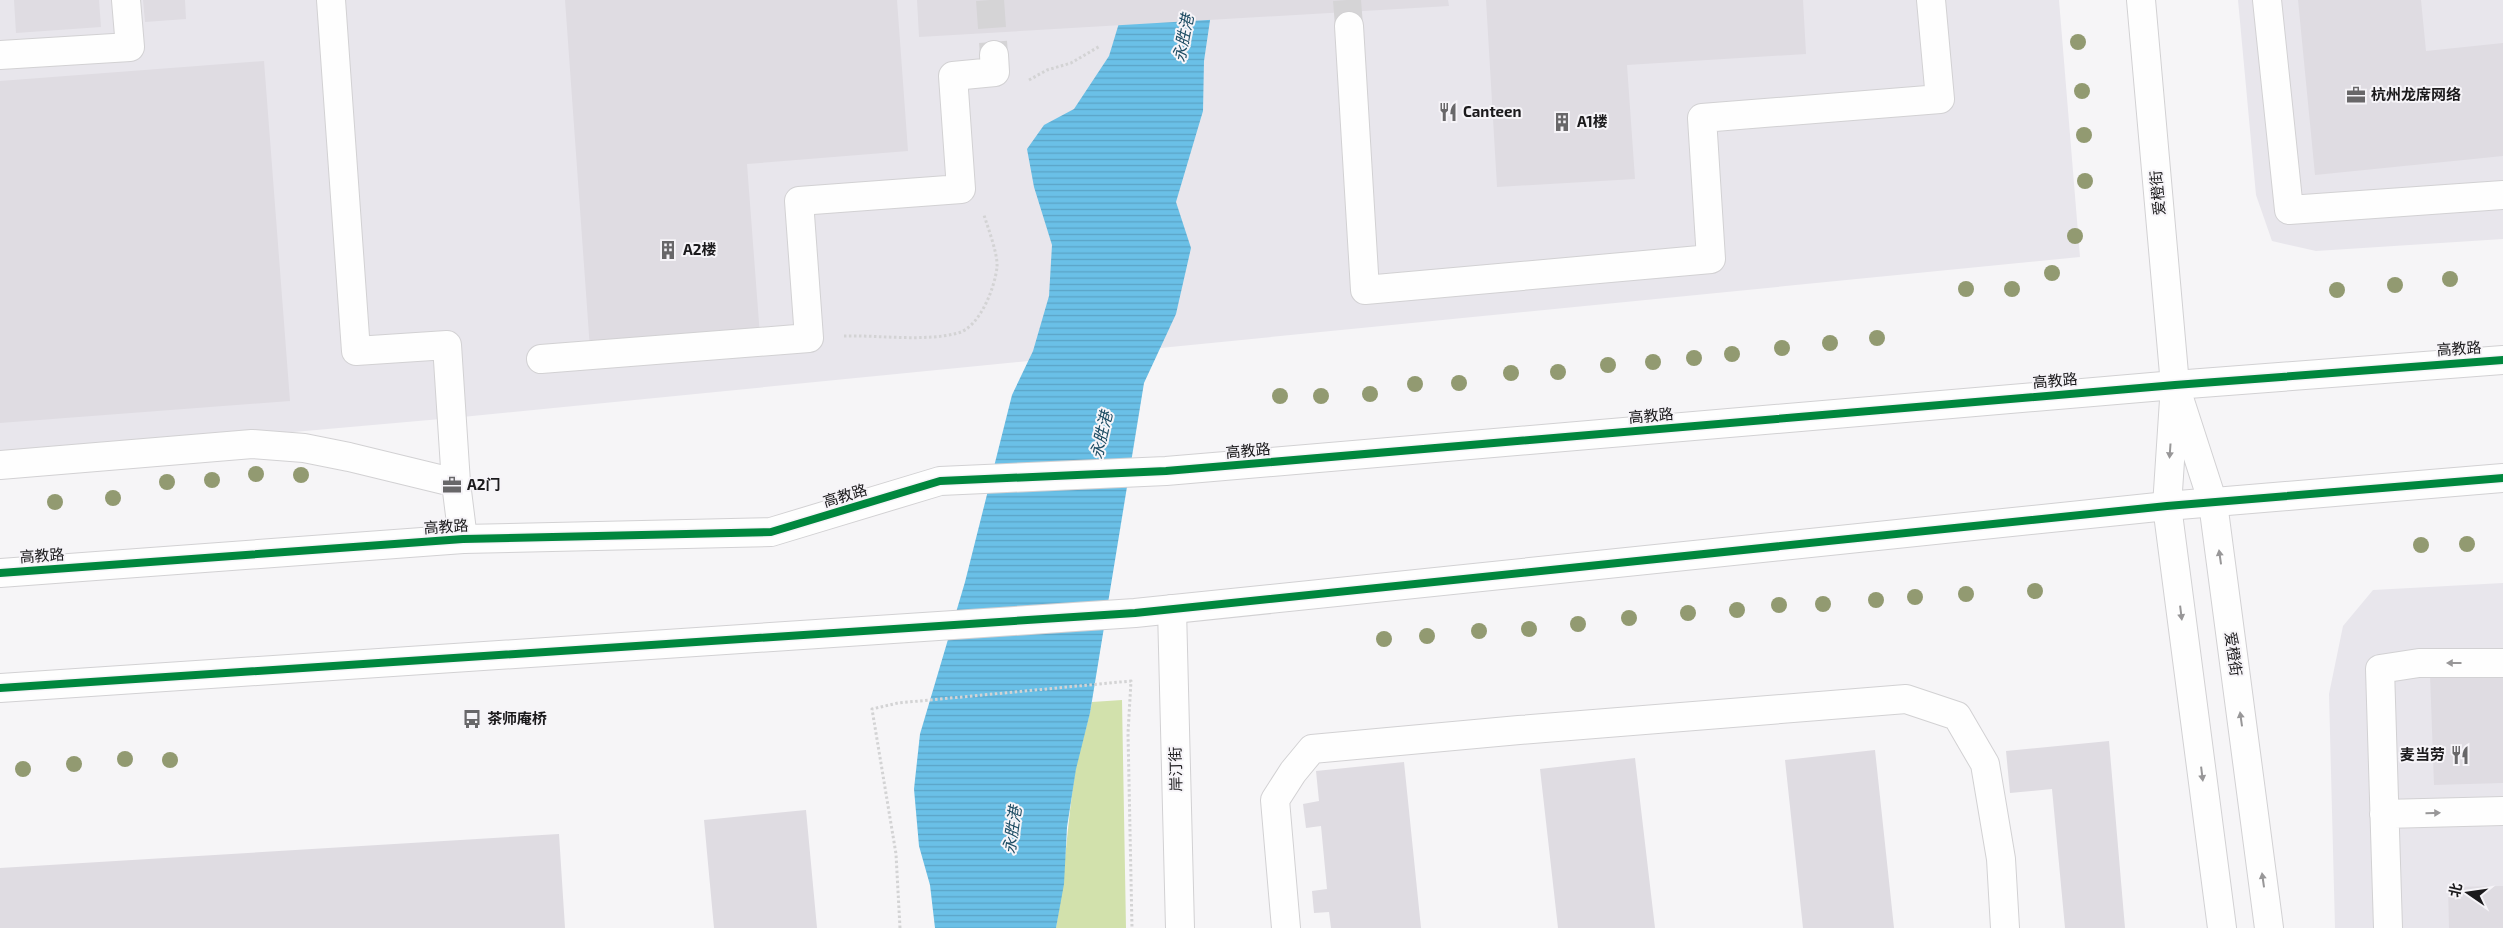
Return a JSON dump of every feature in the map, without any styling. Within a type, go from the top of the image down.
[{"type":"main road","points":[[0,50],[0,55],[130,47],[126,0]]},
{"type":"main road","points":[[331,0],[356,351],[447,345],[456,483],[463,539]]},
{"type":"main road","points":[[1349,26],[1365,290],[1711,260],[1702,118],[1940,99],[1931,0]]},
{"type":"main road","name":"爱橙街","points":[[2141,0],[2174,385],[2167,506],[2222,928]]},
{"type":"main road","points":[[2267,0],[2289,210],[2503,195]]},
{"type":"main road","points":[[540,359],[809,338],[799,201],[961,189],[953,76],[995,72],[994,55]]},
{"type":"main road","name":"高教路","points":[[0,573],[463,539],[771,532],[940,481],[1166,471],[2174,385],[2503,360]]},
{"type":"main road","name":"爱橙街","points":[[2174,385],[2213,503],[2269,928]]},
{"type":"main road","points":[[0,465],[252,444],[304,448],[456,483]]},
{"type":"main road","points":[[0,688],[1172,610],[2167,506],[2503,478]]},
{"type":"main road","name":"岸汀街","points":[[1172,610],[1180,928]]},
{"type":"main road","points":[[2388,928],[2380,669],[2419,662],[2503,662]]},
{"type":"main road","points":[[1286,928],[1275,800],[1293,772],[1312,749],[1906,699],[1957,716],[1985,764],[2001,859],[2005,928]]},
{"type":"main road","points":[[2384,814],[2503,811]]},
{"type":"path","points":[[900,928],[896,854],[872,709],[898,703],[1131,682],[1128,733],[1132,928]]},
{"type":"shaded area","points":[[0,0],[2059,0],[2080,257],[452,418],[0,458]]},
{"type":"shaded area","points":[[2238,0],[2503,0],[2503,239],[2316,251],[2272,241],[2256,195]]},
{"type":"shaded area","points":[[2503,583],[2503,928],[2335,928],[2329,694],[2343,626],[2373,590]]},
{"type":"green space","points":[[1122,700],[1126,928],[1056,928],[1075,773],[1092,702]]},
{"type":"water","name":"永胜港","points":[[1126,0],[1213,0],[1204,61],[1203,111],[1176,202],[1191,248],[1176,314],[1144,383],[1090,713],[1076,769],[1067,827],[1064,884],[1056,928],[935,928],[930,885],[919,846],[914,789],[920,734],[965,582],[1012,395],[1033,351],[1049,296],[1052,245],[1034,187],[1027,149],[1044,125],[1074,109],[1109,56]]},
{"type":"building","points":[[14,0],[99,0],[101,27],[16,33]]},
{"type":"building","points":[[143,0],[185,0],[186,19],[145,22]]},
{"type":"building","name":"A2楼","points":[[565,0],[897,0],[908,151],[747,164],[760,336],[590,349]]},
{"type":"building","points":[[917,0],[1448,0],[1449,6],[919,37]]},
{"type":"building","name":"A1楼","points":[[1486,0],[1803,0],[1806,54],[1627,65],[1635,179],[1497,187]]},
{"type":"building","points":[[2298,0],[2421,0],[2426,51],[2503,43],[2503,156],[2315,175]]},
{"type":"building","points":[[264,61],[290,401],[0,423],[0,81]]},
{"type":"building","name":"麦当劳","points":[[2503,671],[2503,783],[2434,785],[2430,674]]},
{"type":"building","points":[[2109,741],[2125,928],[2065,928],[2052,789],[2010,793],[2006,751]]},
{"type":"building","points":[[1875,750],[1894,928],[1803,928],[1785,760]]},
{"type":"building","points":[[1635,758],[1655,928],[1558,928],[1540,769]]},
{"type":"building","points":[[1404,762],[1421,928],[1331,928],[1329,912],[1314,913],[1312,891],[1327,889],[1321,826],[1306,828],[1303,804],[1319,801],[1316,771]]},
{"type":"building","points":[[806,810],[817,928],[714,928],[704,820]]},
{"type":"building","points":[[559,834],[565,928],[0,928],[0,868]]},
{"type":"building","points":[[2503,886],[2503,928],[2449,928],[2448,887]]},
{"type":"tunnel","points":[[990,0],[994,55]]},
{"type":"tunnel","points":[[1347,0],[1349,26]]},
{"type":"cycle path","points":[[0,573],[463,539],[771,532],[940,481],[1166,471],[2175,385],[2503,360]]},
{"type":"cycle path","points":[[0,688],[1135,613],[2167,506],[2503,478]]},
{"type":"place","name":"杭州龙席网络","points":[[2356,95]]},
{"type":"place","name":"Canteen","points":[[1448,112]]},
{"type":"place","name":"A1楼","points":[[1562,122]]},
{"type":"place","name":"A2楼","points":[[668,250]]},
{"type":"place","name":"A2门","points":[[452,485]]},
{"type":"place","name":"茶师庵桥","points":[[472,719]]},
{"type":"place","name":"麦当劳","points":[[2460,755]]}]
